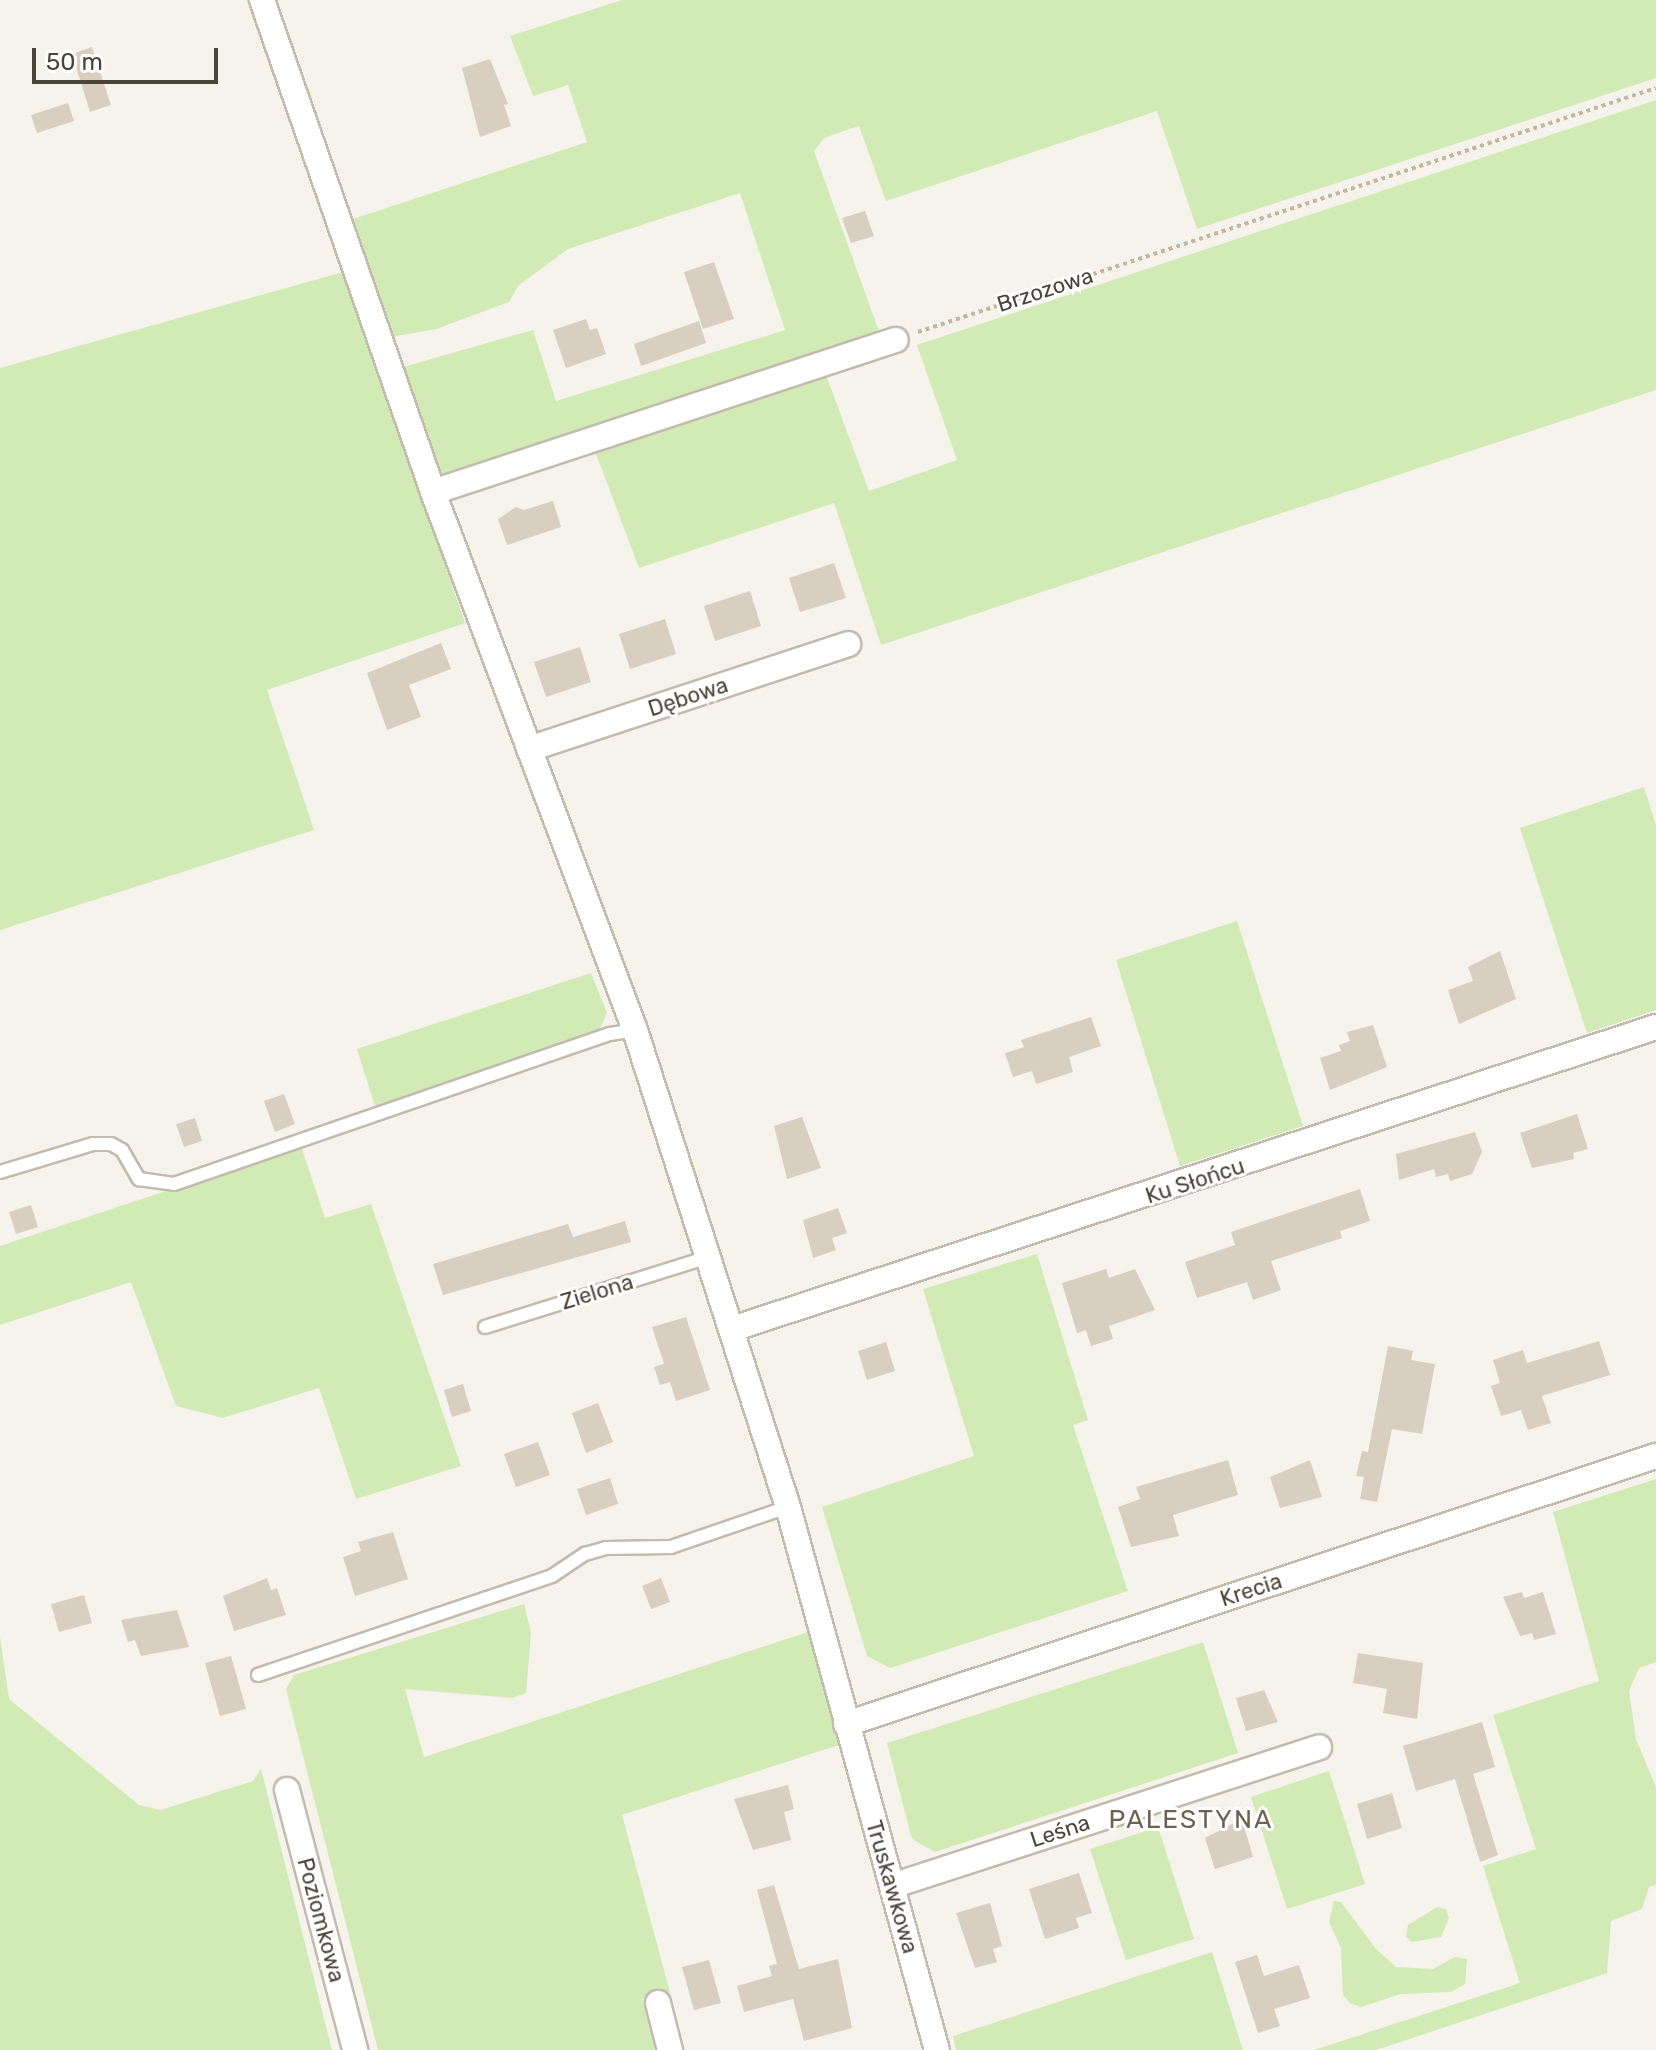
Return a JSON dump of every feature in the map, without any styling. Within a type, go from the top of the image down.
[{"type":"street","name":"Truskawkowa","points":[[262,0],[433,492],[635,1030],[788,1507],[937,2050]]},
{"type":"street","points":[[433,492],[896,340]]},
{"type":"street","name":"Dębowa","points":[[529,749],[848,644]]},
{"type":"street","name":"Ku Słońcu","points":[[732,1329],[1656,1027]]},
{"type":"street","name":"Krecia","points":[[846,1724],[1656,1456]]},
{"type":"street","name":"Leśna","points":[[892,1886],[1319,1747]]},
{"type":"street","name":"Poziomkowa","points":[[287,1790],[355,2050]]},
{"type":"street","points":[[658,2003],[670,2050]]},
{"type":"lane","points":[[0,1172],[93,1144],[111,1144],[122,1150],[139,1179],[174,1184],[610,1034],[635,1030]]},
{"type":"lane","name":"Zielona","points":[[485,1327],[709,1257]]},
{"type":"lane","points":[[258,1675],[552,1576],[585,1554],[606,1548],[671,1547],[788,1507]]},
{"type":"path","name":"Brzozowa","points":[[896,340],[1656,88]]},
{"type":"green space","points":[[622,0],[1656,0],[1656,78],[1197,229],[1157,111],[886,201],[859,126],[824,138],[814,151],[880,334],[452,477],[437,470],[403,367],[533,330],[556,401],[785,330],[740,193],[568,249],[518,286],[509,302],[436,329],[391,337],[350,220],[587,142],[568,85],[533,96],[510,36]]},
{"type":"green space","points":[[1656,100],[1656,390],[881,645],[834,503],[639,568],[595,451],[826,375],[869,491],[957,460],[917,345]]},
{"type":"green space","points":[[343,272],[465,623],[267,690],[314,830],[0,930],[0,368]]},
{"type":"green space","points":[[1644,787],[1656,825],[1656,1010],[1587,1033],[1520,828]]},
{"type":"green space","points":[[1237,921],[1303,1126],[1180,1166],[1116,960]]},
{"type":"green space","points":[[591,973],[607,1013],[599,1031],[375,1106],[357,1049]]},
{"type":"green space","points":[[301,1146],[325,1218],[371,1204],[461,1466],[356,1499],[319,1388],[223,1418],[176,1406],[131,1282],[0,1325],[0,1246]]},
{"type":"green space","points":[[1037,1254],[1088,1420],[1073,1425],[1128,1591],[890,1668],[867,1656],[822,1507],[974,1456],[923,1289]]},
{"type":"green space","points":[[1656,1479],[1656,1662],[1639,1668],[1629,1691],[1636,1739],[1656,1787],[1656,1885],[1649,1887],[1642,1909],[1611,1921],[1607,1973],[1376,2050],[1314,2050],[1520,1983],[1483,1866],[1536,1849],[1493,1715],[1599,1681],[1553,1512]]},
{"type":"green space","points":[[524,1604],[531,1633],[526,1693],[512,1698],[405,1689],[424,1757],[808,1632],[842,1744],[622,1815],[670,1992],[642,1999],[655,2050],[378,2050],[286,1689],[294,1675]]},
{"type":"green space","points":[[0,1637],[9,1699],[139,1805],[160,1810],[253,1781],[261,1769],[332,2050],[0,2050]]},
{"type":"green space","points":[[1203,1642],[1238,1753],[935,1852],[912,1839],[887,1743]]},
{"type":"green space","points":[[1329,1771],[1365,1884],[1287,1909],[1251,1797]]},
{"type":"green space","points":[[1158,1827],[1194,1939],[1126,1960],[1090,1849]]},
{"type":"green space","points":[[1334,1901],[1341,1902],[1376,1949],[1396,1967],[1433,1969],[1455,1957],[1467,1959],[1465,1984],[1451,1992],[1400,1994],[1361,2007],[1350,2003],[1343,1995],[1341,1948],[1329,1922]]},
{"type":"green space","points":[[1437,1907],[1446,1909],[1449,1918],[1441,1937],[1412,1942],[1406,1937],[1408,1925]]},
{"type":"green space","points":[[1212,1952],[1243,2050],[956,2050],[953,2036]]},
{"type":"building","points":[[92,47],[111,105],[90,112],[72,54]]},
{"type":"building","points":[[490,59],[508,104],[504,105],[511,126],[480,137],[462,68]]},
{"type":"building","points":[[68,103],[74,121],[37,133],[31,115]]},
{"type":"building","points":[[865,211],[874,236],[851,243],[842,218]]},
{"type":"building","points":[[714,262],[734,319],[703,329],[684,272]]},
{"type":"building","points":[[586,319],[590,330],[597,328],[606,354],[566,368],[553,330]]},
{"type":"building","points":[[699,321],[706,343],[641,366],[634,344]]},
{"type":"building","points":[[553,501],[561,527],[507,545],[498,519],[516,507],[524,510]]},
{"type":"building","points":[[834,563],[846,598],[800,612],[789,578]]},
{"type":"building","points":[[750,591],[761,626],[715,641],[704,606]]},
{"type":"building","points":[[665,619],[676,654],[630,669],[619,634]]},
{"type":"building","points":[[441,643],[451,669],[409,685],[421,717],[387,730],[367,673]]},
{"type":"building","points":[[580,647],[591,682],[546,697],[534,662]]},
{"type":"building","points":[[1500,951],[1516,999],[1459,1024],[1448,990],[1473,981],[1468,967]]},
{"type":"building","points":[[1091,1017],[1101,1046],[1069,1057],[1073,1072],[1036,1084],[1032,1071],[1013,1077],[1005,1053],[1024,1047],[1021,1040]]},
{"type":"building","points":[[1373,1025],[1387,1067],[1330,1090],[1320,1058],[1341,1051],[1339,1045],[1350,1041],[1347,1032]]},
{"type":"building","points":[[284,1094],[295,1124],[275,1132],[264,1101]]},
{"type":"building","points":[[1577,1114],[1588,1149],[1573,1153],[1574,1159],[1532,1168],[1520,1133]]},
{"type":"building","points":[[802,1117],[821,1168],[787,1179],[774,1126]]},
{"type":"building","points":[[195,1118],[202,1141],[184,1147],[176,1124]]},
{"type":"building","points":[[1475,1132],[1482,1152],[1472,1174],[1450,1181],[1448,1174],[1436,1177],[1434,1169],[1399,1180],[1396,1154]]},
{"type":"building","points":[[1360,1189],[1370,1221],[1340,1231],[1342,1238],[1271,1261],[1281,1290],[1253,1300],[1247,1282],[1197,1298],[1185,1262],[1235,1245],[1231,1232]]},
{"type":"building","points":[[31,1205],[38,1227],[16,1234],[9,1212]]},
{"type":"building","points":[[838,1208],[847,1233],[832,1238],[836,1250],[813,1258],[803,1220]]},
{"type":"building","points":[[625,1221],[631,1242],[443,1295],[433,1264],[568,1224],[573,1237]]},
{"type":"building","points":[[1106,1269],[1109,1278],[1135,1269],[1155,1310],[1109,1326],[1113,1339],[1091,1346],[1086,1330],[1077,1333],[1062,1283]]},
{"type":"building","points":[[686,1317],[710,1390],[676,1401],[670,1382],[660,1385],[654,1367],[664,1364],[652,1327]]},
{"type":"building","points":[[1599,1341],[1610,1375],[1542,1396],[1551,1423],[1528,1430],[1521,1410],[1501,1416],[1491,1386],[1500,1383],[1493,1360],[1523,1350],[1527,1363]]},
{"type":"building","points":[[886,1342],[895,1371],[867,1380],[858,1351]]},
{"type":"building","points":[[1388,1346],[1413,1351],[1411,1360],[1435,1364],[1422,1434],[1392,1429],[1377,1502],[1360,1499],[1364,1477],[1356,1476],[1362,1451],[1368,1452]]},
{"type":"building","points":[[463,1384],[471,1411],[452,1417],[444,1390]]},
{"type":"building","points":[[598,1403],[613,1442],[586,1453],[572,1413]]},
{"type":"building","points":[[538,1442],[550,1475],[516,1487],[504,1454]]},
{"type":"building","points":[[1228,1460],[1238,1495],[1173,1515],[1179,1536],[1131,1547],[1118,1507],[1140,1499],[1136,1487]]},
{"type":"building","points":[[1310,1460],[1322,1497],[1280,1508],[1270,1477]]},
{"type":"building","points":[[610,1478],[618,1504],[586,1515],[577,1489]]},
{"type":"building","points":[[393,1532],[408,1579],[355,1596],[343,1557],[361,1551],[358,1542]]},
{"type":"building","points":[[267,1578],[271,1590],[277,1588],[286,1615],[234,1631],[223,1596]]},
{"type":"building","points":[[661,1578],[670,1602],[651,1609],[642,1586]]},
{"type":"building","points":[[1522,1592],[1524,1598],[1543,1592],[1556,1634],[1534,1640],[1532,1633],[1520,1636],[1503,1597]]},
{"type":"building","points":[[84,1595],[92,1623],[59,1632],[51,1604]]},
{"type":"building","points":[[177,1610],[189,1647],[141,1656],[135,1640],[128,1642],[121,1620]]},
{"type":"building","points":[[1358,1653],[1423,1663],[1417,1719],[1383,1713],[1387,1689],[1353,1683]]},
{"type":"building","points":[[231,1656],[246,1709],[220,1716],[205,1663]]},
{"type":"building","points":[[1264,1690],[1278,1722],[1246,1731],[1236,1698]]},
{"type":"building","points":[[1482,1722],[1495,1767],[1473,1774],[1498,1855],[1480,1862],[1455,1779],[1416,1791],[1403,1746]]},
{"type":"building","points":[[788,1785],[794,1809],[784,1812],[791,1840],[753,1850],[734,1799]]},
{"type":"building","points":[[1392,1793],[1402,1828],[1367,1839],[1357,1804]]},
{"type":"building","points":[[1242,1819],[1253,1857],[1215,1869],[1205,1838]]},
{"type":"building","points":[[1079,1873],[1092,1913],[1076,1918],[1079,1928],[1045,1939],[1029,1889]]},
{"type":"building","points":[[774,1885],[799,1969],[838,1959],[852,2028],[804,2041],[793,1999],[744,2012],[737,1986],[772,1976],[769,1966],[777,1964],[757,1890]]},
{"type":"building","points":[[990,1903],[1002,1946],[993,1949],[997,1962],[975,1968],[956,1913]]},
{"type":"building","points":[[1257,1955],[1264,1976],[1299,1965],[1310,1998],[1274,2009],[1280,2026],[1258,2033],[1235,1962]]},
{"type":"building","points":[[709,1960],[721,2003],[694,2010],[682,1967]]},
{"type":"district","name":"PALESTYNA","points":[[1191,1820]]}]
